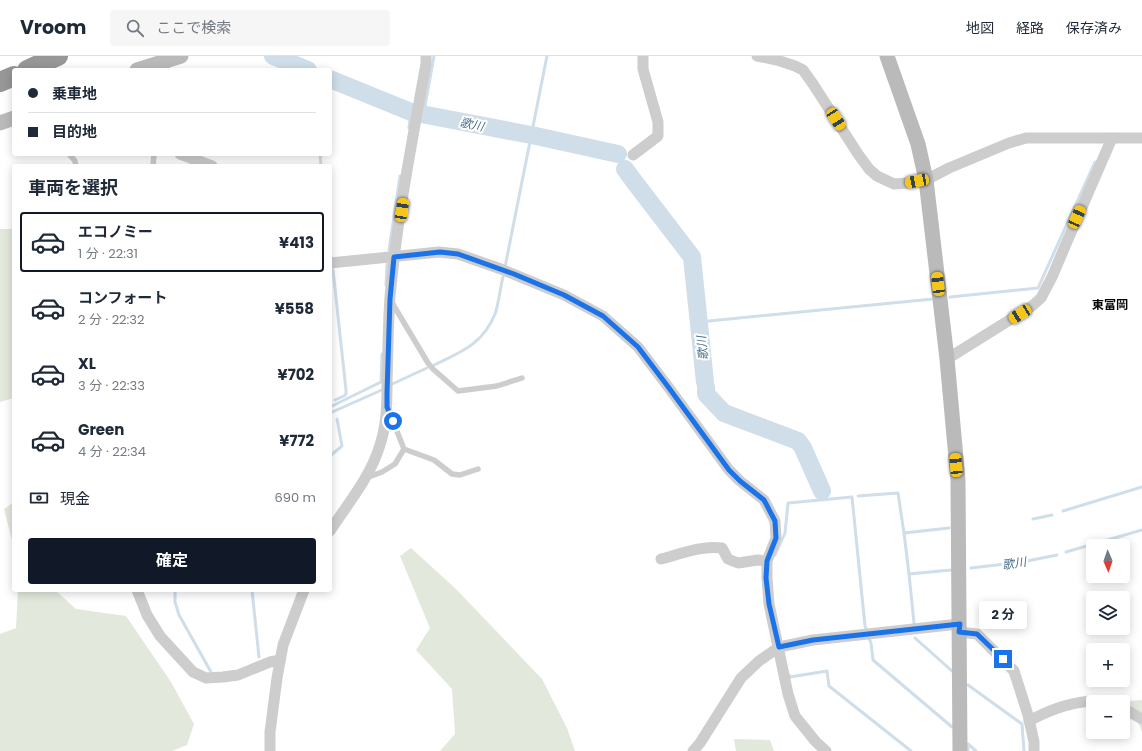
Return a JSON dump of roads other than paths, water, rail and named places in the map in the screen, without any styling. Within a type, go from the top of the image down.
[{"type":"highway","points":[[31,68],[58,56]]},
{"type":"highway","points":[[0,82],[12,77]]},
{"type":"street","points":[[41,56],[46,68]]},
{"type":"street","points":[[142,68],[181,56]]},
{"type":"street","points":[[332,528],[366,479],[373,465],[386,420],[390,299],[394,257],[426,56]]},
{"type":"street","points":[[633,155],[658,136],[658,122],[643,69],[644,56]]},
{"type":"street","points":[[757,56],[777,60],[803,70],[869,169],[877,176],[894,184],[926,180],[949,168],[1009,143],[1026,138],[1142,138]]},
{"type":"street","points":[[887,56],[918,144],[926,180],[947,359],[958,480],[960,751]]},
{"type":"street","points":[[0,123],[12,119]]},
{"type":"street","points":[[947,359],[1032,306],[1042,298],[1112,138]]},
{"type":"street","points":[[185,156],[207,164]]},
{"type":"street","points":[[332,263],[440,252],[458,254],[501,269],[564,295],[603,316],[638,347],[729,470],[764,500],[775,521],[776,538],[767,561],[766,578],[769,604],[788,694],[796,716],[816,742],[826,751]]},
{"type":"street","points":[[661,559],[699,549],[714,547],[722,548],[728,559],[738,563],[758,560],[767,561]]},
{"type":"street","points":[[138,592],[147,615],[160,636],[193,672],[206,678],[238,675],[270,662],[280,660]]},
{"type":"street","points":[[270,751],[270,732],[283,645],[303,592]]},
{"type":"street","points":[[693,751],[700,743],[741,678],[779,647],[820,639],[959,628],[977,634],[1014,671],[1029,721],[1034,742],[1034,751]]},
{"type":"street","points":[[1029,721],[1062,706],[1086,703]]},
{"type":"street","points":[[1130,712],[1142,720]]},
{"type":"lane","points":[[390,299],[428,363],[458,391],[497,386],[522,378]]},
{"type":"lane","points":[[387,407],[404,449],[434,460],[452,474],[460,475],[478,469]]},
{"type":"lane","points":[[366,479],[395,464],[404,449]]},
{"type":"waterway","name":"歌川","points":[[273,56],[303,68]]},
{"type":"waterway","points":[[425,106],[434,56]]},
{"type":"waterway","points":[[505,267],[547,56]]},
{"type":"waterway","name":"歌川","points":[[332,80],[411,112],[536,136],[618,154]]},
{"type":"waterway","points":[[409,128],[411,112]]},
{"type":"waterway","points":[[320,156],[321,164]]},
{"type":"waterway","points":[[950,297],[1038,288],[1095,162]]},
{"type":"waterway","name":"歌川","points":[[625,169],[692,257],[705,382]]},
{"type":"waterway","points":[[389,250],[400,176]]},
{"type":"waterway","points":[[386,285],[387,264]]},
{"type":"waterway","points":[[333,270],[346,390],[346,394],[344,396],[335,400]]},
{"type":"waterway","points":[[434,365],[470,346],[484,333],[495,314],[503,277]]},
{"type":"waterway","points":[[699,322],[933,299]]},
{"type":"waterway","points":[[332,406],[381,382],[382,354]]},
{"type":"waterway","points":[[390,385],[427,368]]},
{"type":"waterway","name":"歌川","points":[[706,387],[706,394],[724,413],[798,441],[803,448],[822,491]]},
{"type":"waterway","points":[[332,412],[384,389]]},
{"type":"waterway","points":[[332,454],[342,446],[337,419]]},
{"type":"waterway","points":[[1063,511],[1142,487]]},
{"type":"waterway","name":"歌川","points":[[858,496],[898,493],[909,574],[951,570]]},
{"type":"waterway","points":[[775,555],[785,533],[788,503],[852,497],[865,626],[867,631]]},
{"type":"waterway","points":[[1033,519],[1052,515]]},
{"type":"waterway","points":[[904,533],[949,528]]},
{"type":"waterway","name":"歌川","points":[[1066,552],[1142,530]]},
{"type":"waterway","name":"歌川","points":[[971,568],[1022,562],[1057,555]]},
{"type":"waterway","points":[[909,574],[914,623]]},
{"type":"waterway","points":[[175,592],[175,602],[179,615],[211,672]]},
{"type":"waterway","points":[[252,592],[259,657]]},
{"type":"waterway","points":[[868,636],[871,643],[873,660],[952,727]]},
{"type":"waterway","points":[[915,638],[952,671]]},
{"type":"waterway","points":[[789,675],[790,677],[827,671],[829,686],[911,751]]},
{"type":"waterway","points":[[968,685],[1022,724],[1024,751]]},
{"type":"waterway","points":[[968,744],[976,751]]},
{"type":"waterway","points":[[968,744],[968,751]]},
{"type":"district","name":"東富岡","points":[[1110,304]]}]
